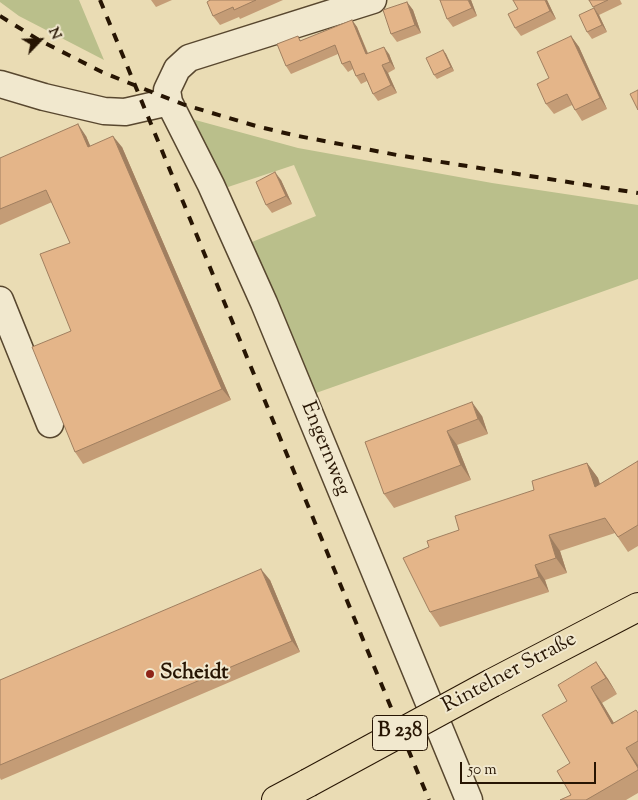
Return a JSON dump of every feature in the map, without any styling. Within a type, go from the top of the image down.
[{"type":"main road","name":"Rintelner Straße","points":[[276,800],[638,606]]},
{"type":"street","points":[[0,84],[104,112],[125,112],[169,102],[168,90],[177,69],[189,58],[373,0]]},
{"type":"street","name":"Engernweg","points":[[169,102],[211,185],[264,303],[468,800]]},
{"type":"street","points":[[0,300],[50,424]]},
{"type":"green space","points":[[0,0],[79,0],[104,60],[19,16],[0,2]]},
{"type":"green space","points":[[188,118],[298,148],[492,183],[638,205],[638,279],[316,393],[252,242],[316,216],[294,165],[228,187]]},
{"type":"building","points":[[210,0],[256,0],[234,10],[233,7],[213,16],[207,2]]},
{"type":"building","points":[[440,0],[468,0],[472,8],[447,19]]},
{"type":"building","points":[[513,0],[545,0],[550,11],[515,28],[508,14],[518,9]]},
{"type":"building","points":[[589,0],[608,0],[593,7]]},
{"type":"building","points":[[407,2],[415,25],[391,34],[383,10]]},
{"type":"building","points":[[594,8],[602,25],[587,32],[579,15]]},
{"type":"building","points":[[352,20],[366,54],[384,47],[390,62],[382,65],[391,85],[373,94],[364,73],[356,76],[350,61],[342,64],[335,45],[286,66],[277,44],[298,36],[300,41]]},
{"type":"building","points":[[571,36],[600,98],[575,110],[567,94],[546,104],[537,84],[549,78],[537,52]]},
{"type":"building","points":[[443,50],[451,67],[434,75],[426,58]]},
{"type":"building","points":[[638,90],[638,110],[630,94]]},
{"type":"building","points":[[78,124],[88,147],[113,136],[222,389],[75,452],[32,347],[71,331],[40,254],[70,243],[46,190],[0,209],[0,158]]},
{"type":"building","points":[[275,172],[286,196],[266,205],[256,182]]},
{"type":"building","points":[[472,402],[478,419],[447,431],[461,465],[384,494],[365,442]]},
{"type":"building","points":[[638,461],[638,525],[618,537],[605,518],[549,535],[556,558],[535,565],[539,577],[430,612],[403,558],[429,547],[427,541],[459,530],[455,516],[534,490],[532,481],[587,463],[595,487]]},
{"type":"building","name":"Scheidt","points":[[261,569],[292,641],[0,765],[0,680]]},
{"type":"building","points":[[596,662],[606,678],[591,687],[612,724],[636,710],[638,713],[638,741],[626,748],[638,770],[586,800],[560,800],[571,795],[557,771],[570,763],[542,715],[567,701],[558,685]]},
{"type":"railway","points":[[100,0],[429,800]]},
{"type":"railway","points":[[0,16],[39,40],[102,72],[185,105],[256,126],[397,155],[638,193]]},
{"type":"place","name":"Scheidt","points":[[150,674]]}]
